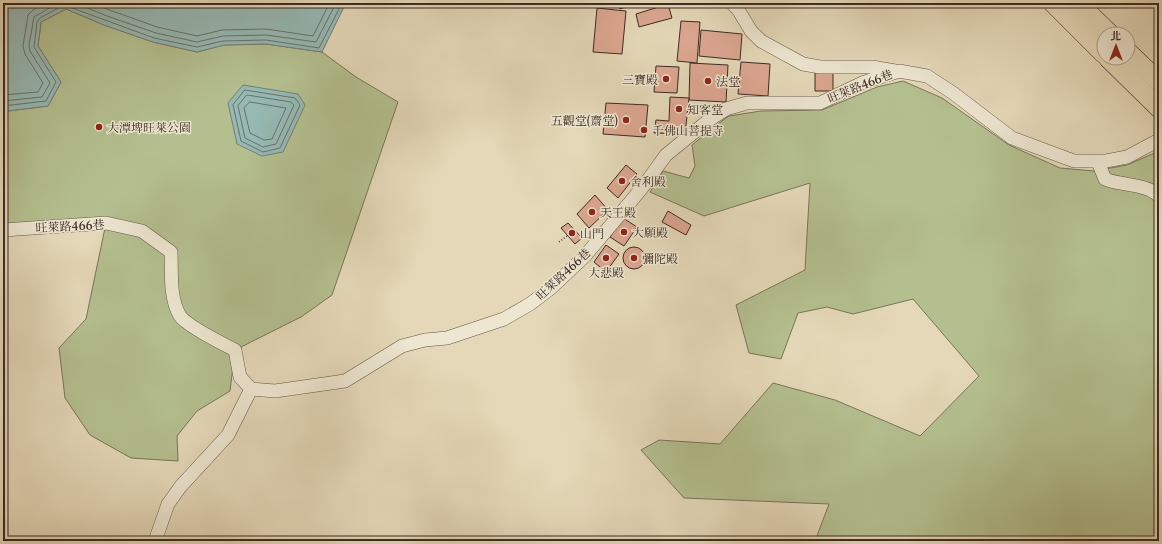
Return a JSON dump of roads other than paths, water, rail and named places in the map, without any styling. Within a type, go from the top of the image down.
[{"type":"highway","points":[[1054,3],[1096,46]]},
{"type":"highway","points":[[1078,3],[1102,26]]},
{"type":"highway","points":[[1136,60],[1159,82]]},
{"type":"highway","points":[[1116,66],[1159,108]]},
{"type":"lane","points":[[732,3],[739,11],[750,31],[761,41],[803,64],[820,67],[872,67],[899,71]]},
{"type":"lane","name":"旺萊路466巷","points":[[3,230],[106,223],[142,231],[171,252],[172,294],[181,317],[209,336],[235,350],[240,377],[251,389],[275,392],[345,381],[402,346],[425,340],[447,338],[499,322],[530,304],[551,288],[585,256],[642,188],[666,155],[709,120],[726,109],[747,103],[820,102],[862,83],[899,71],[926,76],[954,93],[1012,138],[1074,162],[1098,162],[1127,156],[1159,140]]},
{"type":"lane","points":[[1098,162],[1105,178],[1114,183],[1151,190],[1159,196]]},
{"type":"lane","points":[[155,541],[168,504],[181,486],[228,435],[251,389]]},
{"type":"water","points":[[3,3],[342,3],[343,9],[322,52],[266,44],[224,45],[197,52],[153,42],[104,25],[66,9],[41,22],[38,46],[61,82],[48,106],[8,111],[3,110]]},
{"type":"water","points":[[243,85],[298,94],[305,105],[283,152],[262,156],[237,144],[228,103]]},
{"type":"place","name":"三寶殿","points":[[666,79]]},
{"type":"place","name":"法堂","points":[[708,81]]},
{"type":"place","name":"知客堂","points":[[679,109]]},
{"type":"place","name":"五觀堂(齋堂)","points":[[626,120]]},
{"type":"place","name":"大潭埤旺萊公園","points":[[99,127]]},
{"type":"place","name":"千佛山菩提寺","points":[[644,130]]},
{"type":"place","name":"舍利殿","points":[[622,181]]},
{"type":"place","name":"天王殿","points":[[592,212]]},
{"type":"place","name":"大願殿","points":[[624,232]]},
{"type":"place","name":"山門","points":[[572,233]]},
{"type":"place","name":"大悲殿","points":[[606,258]]},
{"type":"place","name":"彌陀殿","points":[[634,258]]}]
